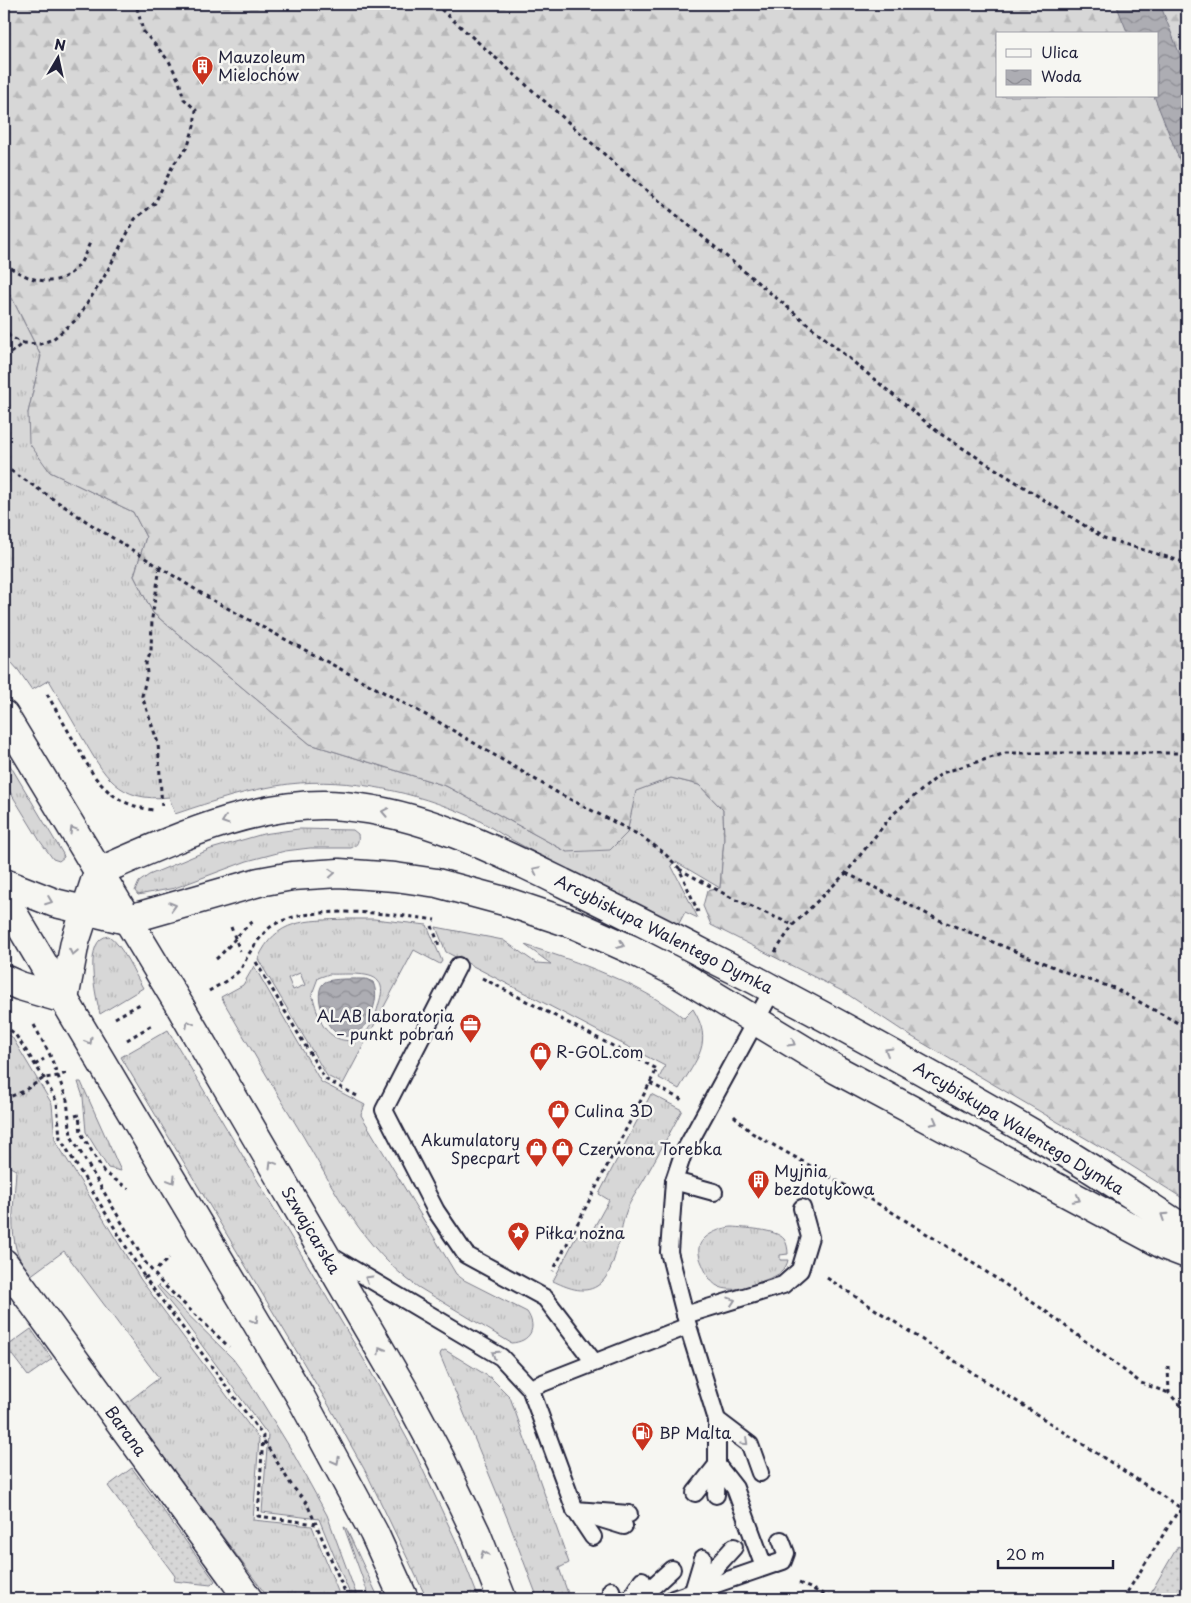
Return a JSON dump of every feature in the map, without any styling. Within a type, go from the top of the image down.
[{"type":"street","points":[[4,715],[98,872],[75,942],[64,999]]},
{"type":"street","name":"Arcybiskupa Walentego Dymka","points":[[98,872],[205,828],[268,810],[304,806],[343,806],[389,813],[428,824],[510,857],[658,930],[874,1043],[1047,1142],[1176,1223],[1187,1233]]},
{"type":"street","name":"Szwajcarska","points":[[98,872],[181,1008],[193,1032],[325,1253],[405,1392],[440,1458],[476,1533],[502,1599]]},
{"type":"street","name":"Arcybiskupa Walentego Dymka","points":[[4,883],[55,903],[126,920],[259,882],[292,876],[339,873],[395,877],[437,883],[504,901],[576,925],[670,969],[837,1070],[1166,1246],[1187,1254]]},
{"type":"street","points":[[4,898],[299,1394],[374,1533],[404,1599]]},
{"type":"street","points":[[4,979],[20,986],[64,999]]},
{"type":"street","name":"Barana","points":[[4,1263],[248,1599]]},
{"type":"lane","points":[[458,966],[384,1110],[436,1211],[466,1255],[545,1298],[594,1362]]},
{"type":"lane","points":[[716,1495],[717,1420],[686,1321],[669,1252],[674,1181],[683,1154],[699,1122],[773,989]]},
{"type":"lane","points":[[674,1181],[714,1192]]},
{"type":"lane","points":[[530,1388],[686,1321],[783,1284],[800,1270],[810,1237],[802,1208]]},
{"type":"lane","points":[[325,1253],[500,1357],[530,1388],[575,1510],[593,1537]]},
{"type":"lane","points":[[717,1420],[750,1445],[760,1473]]},
{"type":"lane","points":[[695,1493],[717,1465]]},
{"type":"lane","points":[[717,1465],[735,1488],[764,1567]]},
{"type":"lane","points":[[575,1510],[626,1520]]},
{"type":"lane","points":[[673,1599],[783,1561],[786,1553],[781,1540]]},
{"type":"lane","points":[[692,1593],[734,1547]]},
{"type":"lane","points":[[692,1593],[703,1558]]},
{"type":"lane","points":[[639,1599],[672,1569]]},
{"type":"lane","points":[[630,1599],[642,1580]]},
{"type":"path","points":[[4,328],[10,337],[23,342],[40,344],[53,339],[77,319],[103,279],[135,220],[155,203],[173,166],[188,146],[194,126],[196,110],[184,99],[179,80],[169,61],[143,31],[136,4]]},
{"type":"path","points":[[435,4],[621,169],[939,433],[1104,538],[1187,563]]},
{"type":"path","points":[[4,263],[13,270],[36,281],[52,282],[71,273],[82,261],[90,240]]},
{"type":"path","points":[[4,358],[23,342]]},
{"type":"path","points":[[4,370],[6,392],[4,395]]},
{"type":"path","points":[[4,466],[92,525],[214,601],[437,720],[558,793],[641,836],[662,852],[678,868],[732,898],[793,925]]},
{"type":"path","points":[[47,694],[94,776],[103,787],[125,803],[140,808],[162,811],[158,743],[142,696],[147,674],[146,663],[150,652],[152,618],[160,567]]},
{"type":"path","points":[[773,954],[793,925],[846,873],[892,814],[942,773],[1006,752],[1187,753]]},
{"type":"path","points":[[678,868],[701,919]]},
{"type":"path","points":[[846,873],[937,919],[1073,975],[1114,988],[1187,1028]]},
{"type":"path","points":[[216,958],[226,951],[249,924],[261,916]]},
{"type":"path","points":[[432,926],[444,956],[458,966],[657,1069],[540,1296]]},
{"type":"path","points":[[231,927],[240,951]]},
{"type":"path","points":[[256,962],[324,1079],[384,1110]]},
{"type":"path","points":[[112,1020],[142,1003]]},
{"type":"path","points":[[29,1020],[43,1042],[59,1076],[67,1100],[71,1136],[145,1262],[161,1282],[232,1349]]},
{"type":"path","points":[[123,1042],[154,1024]]},
{"type":"path","points":[[4,1025],[15,1034],[44,1078],[57,1102],[60,1138],[144,1278],[262,1436],[292,1486],[306,1502],[348,1599]]},
{"type":"path","points":[[35,1065],[44,1059]]},
{"type":"path","points":[[4,1099],[22,1092],[44,1078],[59,1076]]},
{"type":"path","points":[[650,1083],[680,1099],[683,1094]]},
{"type":"path","points":[[75,1116],[79,1115],[81,1133],[104,1172],[129,1189]]},
{"type":"path","points":[[733,1115],[752,1133],[887,1209],[956,1252],[1044,1310],[1142,1383],[1169,1393],[1187,1413]]},
{"type":"path","points":[[59,1116],[64,1116]]},
{"type":"path","points":[[157,1269],[170,1258]]},
{"type":"path","points":[[821,1274],[1187,1513]]},
{"type":"path","points":[[144,1278],[148,1276]]},
{"type":"path","points":[[1168,1366],[1169,1393]]},
{"type":"path","points":[[263,1440],[258,1516],[316,1524]]},
{"type":"path","points":[[1123,1599],[1178,1511],[1187,1513]]},
{"type":"green space","points":[[4,4],[1187,4],[1187,1201],[1116,1156],[909,1035],[844,992],[711,925],[703,906],[707,891],[720,888],[724,839],[723,810],[699,785],[671,778],[636,791],[627,833],[610,850],[567,852],[446,786],[310,744],[153,613],[134,576],[146,537],[133,512],[50,472],[29,443],[28,413],[41,356],[11,296],[4,292]]},
{"type":"green space","points":[[4,292],[11,296],[41,356],[28,413],[50,472],[133,512],[146,537],[134,576],[153,613],[310,744],[446,786],[567,852],[627,833],[635,791],[671,778],[699,785],[723,810],[724,839],[720,888],[676,862],[671,865],[698,918],[685,912],[676,929],[474,818],[449,807],[404,793],[381,788],[335,783],[289,784],[246,792],[175,814],[169,797],[152,798],[137,796],[115,784],[98,763],[49,680],[32,690],[4,654]]},
{"type":"green space","points":[[4,755],[63,854],[64,857],[59,861],[53,859],[40,841],[4,782]]},
{"type":"green space","points":[[298,829],[353,830],[358,834],[358,841],[351,848],[310,848],[285,851],[247,861],[175,888],[138,895],[135,891],[139,882],[149,875],[211,849],[263,834]]},
{"type":"green space","points":[[374,919],[427,925],[442,961],[440,964],[414,950],[343,1084],[327,1076],[258,959],[265,946],[274,936],[294,924],[318,920]],"holes":[[[300,973],[305,985],[293,990],[288,978]],[[329,974],[369,976],[380,983],[381,995],[375,1017],[368,1030],[357,1039],[351,1041],[335,1037],[326,1029],[320,1019],[312,994],[318,978]]]},
{"type":"green space","points":[[436,927],[503,940],[536,963],[551,964],[525,945],[566,959],[608,975],[648,994],[684,1018],[693,1009],[699,1021],[703,1041],[697,1059],[679,1089],[659,1078],[665,1066],[446,952]]},
{"type":"green space","points":[[109,936],[124,953],[143,988],[100,1014],[94,982],[93,957],[101,939]]},
{"type":"green space","points":[[254,966],[321,1082],[365,1105],[361,1115],[456,1274],[464,1280],[527,1312],[532,1323],[532,1329],[523,1340],[511,1343],[418,1287],[382,1256],[352,1218],[221,997],[243,985]]},
{"type":"green space","points":[[168,1030],[367,1365],[416,1455],[456,1541],[479,1599],[427,1599],[368,1476],[328,1404],[121,1057]]},
{"type":"green space","points":[[4,1032],[12,1037],[52,1104],[55,1140],[141,1280],[259,1439],[253,1520],[312,1526],[341,1599],[269,1599],[125,1404],[159,1378],[64,1251],[30,1276],[25,1268],[17,1253],[14,1235],[13,1217],[16,1170],[4,1164]]},
{"type":"green space","points":[[78,1082],[81,1082],[121,1171],[108,1168],[86,1132],[83,1097]]},
{"type":"green space","points":[[651,1094],[682,1110],[632,1199],[609,1273],[592,1289],[580,1290],[563,1286],[553,1281],[577,1235],[587,1240],[609,1200],[599,1194]]},
{"type":"green space","points":[[732,1227],[774,1233],[784,1239],[788,1248],[788,1254],[780,1255],[780,1260],[788,1260],[781,1272],[773,1277],[745,1287],[728,1289],[716,1285],[704,1268],[699,1247],[701,1242],[710,1234]]},
{"type":"green space","points":[[158,1285],[233,1359],[249,1381],[289,1446],[327,1515],[358,1599],[352,1599],[319,1519],[262,1512],[268,1435],[157,1287]]},
{"type":"green space","points":[[31,1329],[52,1359],[28,1376],[6,1347]]},
{"type":"green space","points":[[445,1350],[491,1378],[510,1397],[569,1563],[559,1568],[570,1599],[538,1599],[508,1520],[440,1355]]},
{"type":"green space","points":[[132,1468],[215,1581],[211,1585],[174,1581],[175,1576],[108,1486]]},
{"type":"green space","points":[[344,1527],[346,1528],[379,1599],[370,1599]]},
{"type":"green space","points":[[1178,1546],[1187,1551],[1187,1599],[1147,1599]]},
{"type":"water","points":[[1116,4],[1160,4],[1187,73],[1187,179],[1155,98],[1158,98],[1158,32],[1127,32]]},
{"type":"water","points":[[366,979],[373,982],[375,986],[376,995],[371,1015],[365,1026],[355,1034],[344,1036],[339,1034],[333,1030],[323,1014],[319,999],[321,986],[325,982],[333,980]]},
{"type":"place","name":"Mauzoleum Mielochów","points":[[202,85]]},
{"type":"place","name":"ALAB laboratoria – punkt pobrań","points":[[470,1044]]},
{"type":"place","name":"R-GOL.com","points":[[540,1071]]},
{"type":"place","name":"Culina 3D","points":[[558,1130]]},
{"type":"place","name":"Akumulatory Specpart","points":[[536,1168]]},
{"type":"place","name":"Czerwona Torebka","points":[[562,1168]]},
{"type":"place","name":"Myjnia bezdotykowa","points":[[758,1199]]},
{"type":"place","name":"Piłka nożna","points":[[519,1252]]},
{"type":"place","name":"BP Malta","points":[[643,1452]]}]
